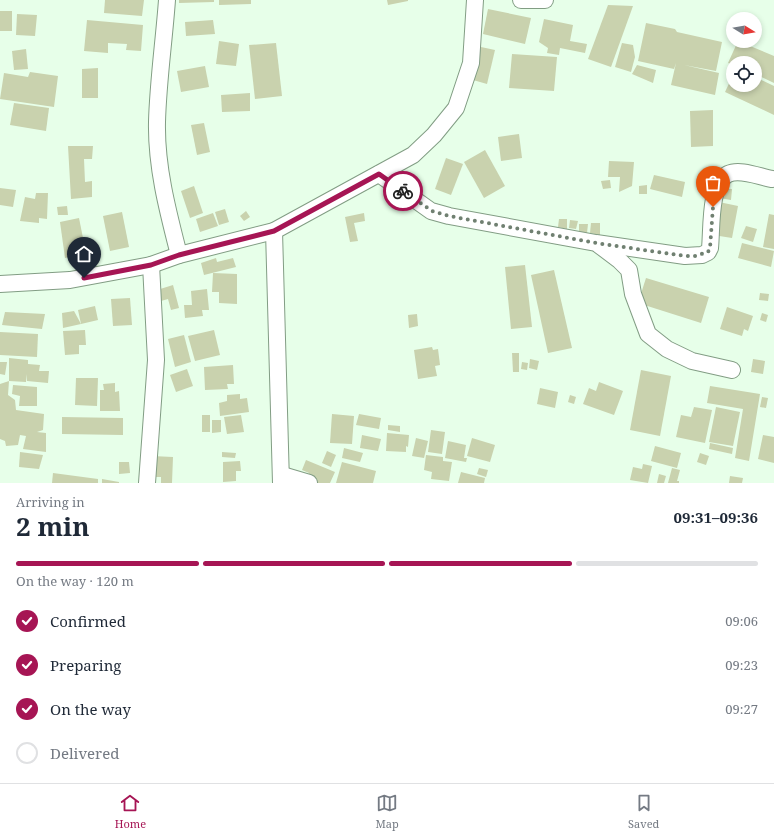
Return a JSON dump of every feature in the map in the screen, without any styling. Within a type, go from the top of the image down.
[{"type":"street","points":[[167,0],[157,123],[160,168],[179,255]]},
{"type":"street","points":[[0,284],[70,280],[151,265],[179,255],[274,231],[413,155],[434,135],[456,108],[471,63],[475,0]]},
{"type":"street","points":[[520,0],[545,0]]},
{"type":"street","points":[[379,174],[432,211],[449,216],[596,243],[685,256],[702,255],[708,252],[710,248],[713,207],[721,180],[729,174],[739,172],[772,179]]},
{"type":"street","points":[[274,231],[282,479],[309,483]]},
{"type":"street","points":[[596,243],[619,260],[629,270],[633,294],[648,334],[667,349],[692,361],[732,370]]},
{"type":"street","points":[[147,483],[156,360],[151,265]]},
{"type":"building","points":[[105,0],[144,0],[142,16],[104,13]]},
{"type":"building","points":[[179,0],[214,0],[214,2],[179,3]]},
{"type":"building","points":[[219,0],[251,0],[251,4],[219,5]]},
{"type":"building","points":[[387,0],[408,0],[408,1],[388,5]]},
{"type":"building","points":[[608,5],[633,6],[611,67],[588,59]]},
{"type":"building","points":[[488,9],[531,18],[525,44],[483,34]]},
{"type":"building","points":[[0,11],[12,11],[12,31],[0,31]]},
{"type":"building","points":[[17,14],[37,15],[35,36],[16,35]]},
{"type":"building","points":[[544,19],[573,25],[570,41],[587,44],[585,53],[560,48],[559,55],[547,53],[548,48],[539,42]]},
{"type":"building","points":[[87,20],[143,25],[141,51],[126,50],[127,44],[108,43],[108,53],[84,51]]},
{"type":"building","points":[[213,20],[215,34],[186,36],[185,22]]},
{"type":"building","points":[[646,23],[675,29],[677,32],[722,42],[716,71],[684,65],[719,73],[715,95],[671,85],[676,63],[674,69],[638,61]]},
{"type":"building","points":[[219,41],[239,44],[236,66],[216,64]]},
{"type":"building","points":[[276,43],[282,96],[255,99],[249,45]]},
{"type":"building","points":[[622,43],[633,45],[635,57],[631,72],[615,67]]},
{"type":"building","points":[[481,47],[495,50],[487,84],[473,80]]},
{"type":"building","points":[[735,48],[755,48],[774,56],[774,83],[762,77],[762,56],[731,56]]},
{"type":"building","points":[[26,49],[28,69],[14,70],[12,51]]},
{"type":"building","points":[[512,54],[557,57],[554,91],[509,88]]},
{"type":"building","points":[[637,65],[656,70],[653,83],[632,74]]},
{"type":"building","points":[[205,66],[209,87],[181,92],[177,71]]},
{"type":"building","points":[[98,68],[98,98],[82,98],[82,69]]},
{"type":"building","points":[[30,72],[58,76],[54,107],[0,99],[4,73],[28,77]]},
{"type":"building","points":[[762,80],[774,86],[774,115],[725,92],[726,90],[726,92],[762,92]]},
{"type":"building","points":[[250,93],[250,111],[222,112],[221,95]]},
{"type":"building","points":[[14,103],[49,108],[46,131],[10,125]]},
{"type":"building","points":[[713,110],[713,146],[691,147],[690,111]]},
{"type":"building","points":[[204,123],[210,152],[197,155],[191,125]]},
{"type":"building","points":[[519,134],[522,158],[501,161],[498,137]]},
{"type":"building","points":[[68,146],[93,146],[92,159],[84,159],[85,182],[92,181],[92,197],[71,199]]},
{"type":"building","points":[[485,150],[505,186],[484,198],[464,162]]},
{"type":"building","points":[[446,158],[463,164],[451,195],[435,189]]},
{"type":"building","points":[[609,161],[634,162],[632,186],[619,192],[620,177],[608,177]]},
{"type":"building","points":[[654,175],[685,182],[682,197],[650,189]]},
{"type":"building","points":[[610,180],[611,188],[603,189],[601,181]]},
{"type":"building","points":[[647,185],[647,194],[639,194],[639,186]]},
{"type":"building","points":[[194,186],[203,213],[190,218],[181,191]]},
{"type":"building","points":[[0,188],[16,190],[13,207],[0,205]]},
{"type":"building","points":[[721,188],[732,189],[731,200],[719,198]]},
{"type":"building","points":[[36,193],[48,193],[47,219],[39,218],[39,223],[20,221],[25,197],[35,199]]},
{"type":"building","points":[[719,202],[738,206],[732,238],[713,235]]},
{"type":"building","points":[[67,206],[68,215],[58,215],[57,207]]},
{"type":"building","points":[[225,209],[229,222],[219,225],[215,212]]},
{"type":"building","points":[[246,211],[250,217],[244,221],[240,216]]},
{"type":"building","points":[[122,212],[129,247],[110,251],[103,216]]},
{"type":"building","points":[[213,213],[218,226],[200,232],[196,219]]},
{"type":"building","points":[[364,213],[365,221],[354,223],[358,241],[350,242],[345,217]]},
{"type":"building","points":[[769,214],[774,215],[774,249],[763,247]]},
{"type":"building","points":[[79,218],[86,253],[65,258],[60,222]]},
{"type":"building","points":[[559,219],[567,219],[567,229],[558,227]]},
{"type":"building","points":[[570,220],[578,221],[576,229],[569,228]]},
{"type":"building","points":[[591,223],[600,223],[600,235],[590,233]]},
{"type":"building","points":[[579,224],[588,224],[587,233],[579,232]]},
{"type":"building","points":[[746,226],[757,229],[753,242],[741,238]]},
{"type":"building","points":[[742,243],[774,251],[771,267],[738,258]]},
{"type":"building","points":[[216,258],[217,262],[233,258],[236,267],[204,275],[201,263]]},
{"type":"building","points":[[525,265],[532,327],[511,329],[505,267]]},
{"type":"building","points":[[554,270],[572,348],[548,353],[531,275]]},
{"type":"building","points":[[213,273],[237,274],[237,304],[219,303],[219,292],[212,292]]},
{"type":"building","points":[[646,278],[709,297],[701,323],[638,303]]},
{"type":"building","points":[[173,285],[179,308],[171,310],[168,299],[161,301],[157,290]]},
{"type":"building","points":[[207,289],[209,310],[202,310],[203,316],[185,318],[184,305],[192,305],[191,291]]},
{"type":"building","points":[[760,293],[769,294],[768,301],[759,300]]},
{"type":"building","points":[[130,298],[132,325],[113,326],[111,299]]},
{"type":"building","points":[[95,306],[98,320],[81,324],[78,310]]},
{"type":"building","points":[[727,307],[753,316],[748,331],[744,329],[742,336],[720,329]]},
{"type":"building","points":[[74,311],[81,324],[63,328],[62,313]]},
{"type":"building","points":[[5,312],[45,314],[42,329],[2,325]]},
{"type":"building","points":[[762,313],[768,315],[766,322],[760,320]]},
{"type":"building","points":[[417,314],[418,326],[409,328],[408,315]]},
{"type":"building","points":[[85,330],[86,345],[79,345],[79,354],[65,355],[63,331]]},
{"type":"building","points":[[214,330],[220,355],[195,361],[188,336]]},
{"type":"building","points":[[0,332],[38,334],[37,357],[0,355]]},
{"type":"building","points":[[184,335],[191,362],[175,367],[168,339]]},
{"type":"building","points":[[432,347],[433,350],[438,349],[440,365],[435,366],[437,376],[418,379],[414,350]]},
{"type":"building","points":[[512,353],[519,353],[519,372],[513,372]]},
{"type":"building","points":[[9,358],[28,360],[28,364],[40,365],[39,371],[49,371],[48,383],[27,381],[27,374],[26,382],[9,381]]},
{"type":"building","points":[[530,359],[539,361],[537,370],[529,368]]},
{"type":"building","points":[[753,359],[765,361],[763,374],[751,372]]},
{"type":"building","points":[[0,362],[7,362],[5,375],[0,374]]},
{"type":"building","points":[[522,362],[528,363],[527,370],[521,369]]},
{"type":"building","points":[[233,365],[234,384],[227,384],[228,389],[205,390],[204,367]]},
{"type":"building","points":[[187,369],[193,386],[176,392],[170,375]]},
{"type":"building","points":[[641,370],[671,376],[660,436],[630,430]]},
{"type":"building","points":[[76,378],[98,378],[97,406],[75,405]]},
{"type":"building","points":[[9,381],[8,395],[15,400],[16,410],[44,414],[43,430],[37,432],[46,433],[46,452],[23,449],[26,436],[20,435],[18,445],[6,446],[5,441],[0,439],[0,384]]},
{"type":"building","points":[[599,382],[623,391],[614,415],[583,404],[589,388],[596,391]]},
{"type":"building","points":[[115,383],[115,392],[119,391],[120,411],[100,411],[100,390],[104,390],[103,384]]},
{"type":"building","points":[[13,385],[37,387],[37,406],[19,406],[20,396],[12,394]]},
{"type":"building","points":[[710,386],[760,394],[749,461],[735,458],[743,409],[707,403]]},
{"type":"building","points":[[540,388],[558,392],[555,408],[537,404]]},
{"type":"building","points":[[240,394],[240,399],[247,398],[249,412],[220,416],[219,403],[227,401],[227,395]]},
{"type":"building","points":[[570,395],[576,397],[574,404],[568,402]]},
{"type":"building","points":[[762,397],[768,398],[766,408],[760,407]]},
{"type":"building","points":[[694,407],[712,410],[705,443],[676,437],[681,415],[691,417]]},
{"type":"building","points":[[716,407],[740,412],[733,446],[709,442]]},
{"type":"building","points":[[332,414],[354,416],[352,444],[330,443]]},
{"type":"building","points":[[359,414],[381,418],[379,429],[356,425]]},
{"type":"building","points":[[202,415],[210,415],[210,432],[202,432]]},
{"type":"building","points":[[241,415],[244,432],[227,434],[224,417]]},
{"type":"building","points":[[62,417],[123,418],[123,435],[62,434]]},
{"type":"building","points":[[212,420],[221,420],[221,432],[212,433]]},
{"type":"building","points":[[388,425],[400,426],[400,432],[388,430]]},
{"type":"building","points":[[431,430],[445,432],[442,454],[428,452]]},
{"type":"building","points":[[387,433],[409,435],[406,452],[386,451]]},
{"type":"building","points":[[362,435],[381,439],[378,451],[360,448]]},
{"type":"building","points":[[763,435],[774,437],[774,463],[758,459]]},
{"type":"building","points":[[416,438],[428,441],[424,458],[412,456]]},
{"type":"building","points":[[472,438],[495,445],[490,462],[467,456]]},
{"type":"building","points":[[448,441],[466,445],[464,458],[467,458],[466,462],[445,458]]},
{"type":"building","points":[[710,443],[733,448],[732,454],[709,449]]},
{"type":"building","points":[[655,446],[681,453],[677,468],[651,461]]},
{"type":"building","points":[[344,448],[363,453],[360,462],[342,458]]},
{"type":"building","points":[[327,451],[336,455],[331,467],[322,463]]},
{"type":"building","points":[[20,452],[43,455],[39,469],[19,467]]},
{"type":"building","points":[[222,452],[236,453],[235,458],[222,457]]},
{"type":"building","points":[[700,453],[709,456],[706,465],[697,462]]},
{"type":"building","points":[[426,455],[443,457],[443,461],[452,462],[449,481],[431,479],[432,472],[424,470]]},
{"type":"building","points":[[152,456],[173,457],[172,483],[161,483],[161,477],[151,477]]},
{"type":"building","points":[[306,460],[335,472],[330,483],[317,483],[307,479],[309,473],[302,470]]},
{"type":"building","points":[[240,461],[241,471],[236,471],[236,481],[223,482],[223,462]]},
{"type":"building","points":[[119,462],[129,462],[130,473],[119,474]]},
{"type":"building","points":[[342,462],[376,471],[373,483],[336,483]]},
{"type":"building","points":[[643,464],[652,466],[648,483],[630,480],[633,467],[642,469]]},
{"type":"building","points":[[479,468],[488,470],[486,477],[477,474]]},
{"type":"building","points":[[672,468],[680,470],[677,481],[679,481],[679,483],[668,483]]},
{"type":"building","points":[[461,472],[485,478],[484,483],[458,483]]},
{"type":"building","points":[[53,473],[98,479],[98,483],[52,483]]},
{"type":"building","points":[[659,474],[666,476],[664,483],[657,483]]},
{"type":"building","points":[[730,476],[743,478],[742,483],[729,483]]},
{"type":"building","points":[[102,479],[119,482],[119,483],[102,483]]},
{"type":"way so far","points":[[403,191],[432,211],[449,216],[596,243],[685,256],[702,255],[708,252],[710,248],[713,207]]},
{"type":"route","points":[[84,278],[151,265],[179,255],[274,231],[379,174],[403,191]]}]
